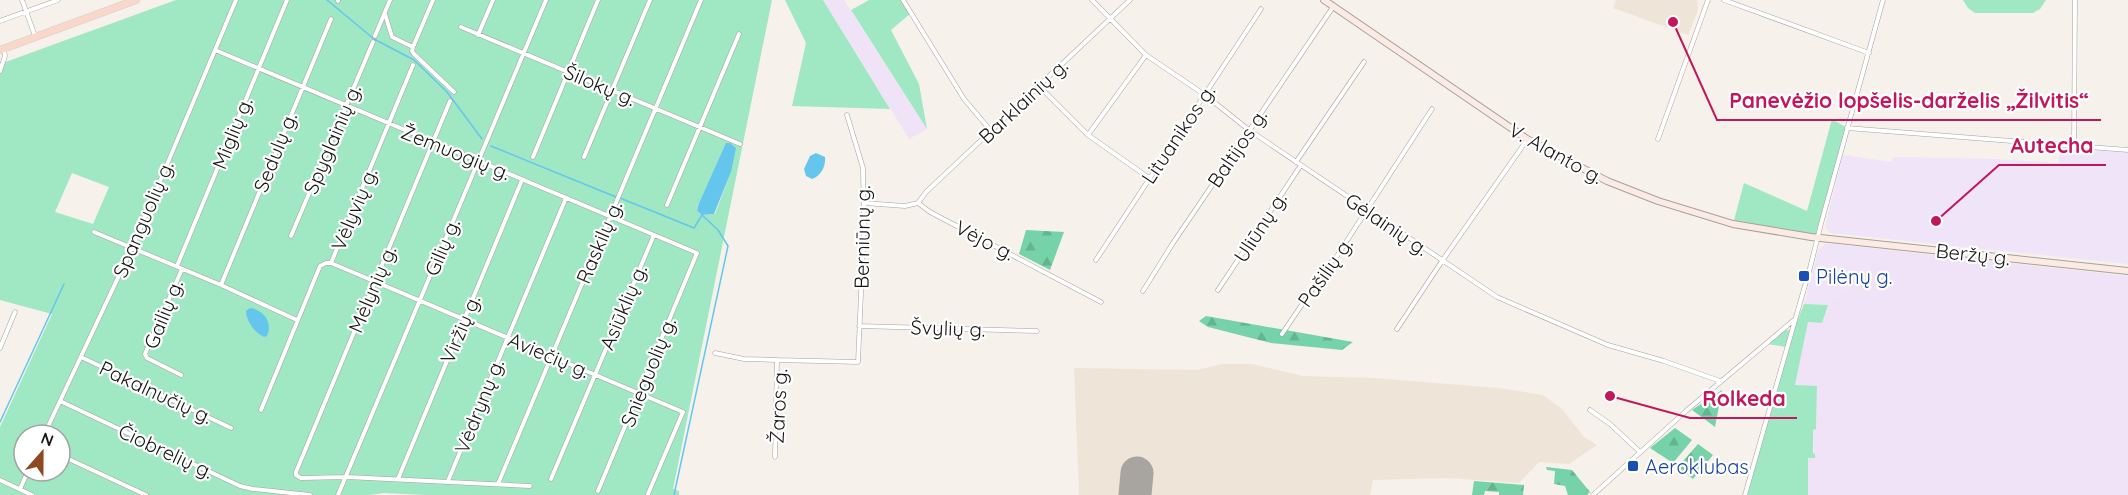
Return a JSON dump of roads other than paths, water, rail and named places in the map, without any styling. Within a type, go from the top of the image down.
[{"type":"main road","points":[[2,49],[136,0]]},
{"type":"main road","name":"V. Alanto g.","points":[[1324,0],[1527,139],[1596,176],[1658,201],[1733,224],[1818,238]]},
{"type":"main road","name":"Beržų g.","points":[[1818,238],[2128,271]]},
{"type":"street","points":[[22,0],[35,37]]},
{"type":"street","points":[[0,21],[58,0]]},
{"type":"street","name":"Spanguolių g.","points":[[50,423],[132,248],[236,0]]},
{"type":"street","name":"Miglių g.","points":[[179,267],[287,0]]},
{"type":"street","points":[[375,36],[390,0]]},
{"type":"street","points":[[433,0],[412,51],[454,92]]},
{"type":"street","points":[[479,35],[493,0]]},
{"type":"street","name":"Gilių g.","points":[[338,495],[546,0]]},
{"type":"street","points":[[532,157],[598,0]]},
{"type":"street","points":[[584,157],[650,0]]},
{"type":"street","name":"Raskilų g.","points":[[498,484],[701,0]]},
{"type":"street","points":[[903,0],[964,99],[991,131]]},
{"type":"street","name":"Gėlainių g.","points":[[1092,0],[1146,55],[1205,95],[1249,130],[1497,297],[1608,345],[1664,361],[1720,381]]},
{"type":"street","name":"Barklainių g.","points":[[918,203],[926,192],[1130,0]]},
{"type":"street","points":[[1658,139],[1708,0]]},
{"type":"street","points":[[1724,0],[1869,53]]},
{"type":"street","points":[[1746,495],[1883,0]]},
{"type":"street","points":[[2074,146],[2075,0]]},
{"type":"street","name":"Baltijos g.","points":[[1143,291],[1333,7]]},
{"type":"street","name":"Lituanikos g.","points":[[1096,260],[1261,9]]},
{"type":"street","points":[[385,14],[392,37],[413,47]]},
{"type":"street","name":"Sedulų g.","points":[[221,285],[331,19]]},
{"type":"street","name":"Šilokų g.","points":[[461,27],[740,144]]},
{"type":"street","points":[[667,205],[739,34]]},
{"type":"street","name":"Spyglainių g.","points":[[291,236],[372,42]]},
{"type":"street","points":[[0,71],[5,56],[2,49]]},
{"type":"street","name":"Žemuogių g.","points":[[215,50],[697,253]]},
{"type":"street","points":[[1088,135],[1146,55]]},
{"type":"street","points":[[1296,162],[1364,62]]},
{"type":"street","name":"Vėlyvių g.","points":[[261,410],[320,266],[331,263],[413,65]]},
{"type":"street","points":[[1039,86],[1088,135],[1149,178]]},
{"type":"street","name":"Mėlynių g.","points":[[347,477],[298,477],[296,472],[450,102]]},
{"type":"street","name":"Pašilių g.","points":[[1282,334],[1432,109]]},
{"type":"street","name":"Berniūnų g.","points":[[848,115],[863,168],[864,203],[858,362]]},
{"type":"street","points":[[1847,128],[2128,150]]},
{"type":"street","points":[[1397,329],[1527,139]]},
{"type":"street","name":"Uliūnų g.","points":[[1218,290],[1301,165]]},
{"type":"street","name":"Viržių g.","points":[[398,479],[522,180]]},
{"type":"street","name":"Vėdrynų g.","points":[[448,481],[566,198]]},
{"type":"street","points":[[864,203],[905,206],[918,203]]},
{"type":"street","name":"Vėjo g.","points":[[918,203],[930,212],[1101,302]]},
{"type":"street","points":[[94,232],[221,285],[297,320]]},
{"type":"street","name":"Asiūklių g.","points":[[551,479],[654,235]]},
{"type":"street","name":"Snieguolių g.","points":[[598,491],[697,253]]},
{"type":"street","name":"Aviečių g.","points":[[331,263],[683,412],[648,495]]},
{"type":"street","name":"Gailių g.","points":[[179,267],[145,354],[147,358],[181,375]]},
{"type":"street","points":[[0,348],[15,312]]},
{"type":"street","points":[[1593,495],[1720,381],[1795,320]]},
{"type":"street","name":"Švylių g.","points":[[859,326],[1038,331]]},
{"type":"street","points":[[715,353],[744,359],[777,360]]},
{"type":"street","name":"Pakalnučių g.","points":[[81,357],[231,428]]},
{"type":"street","name":"Žaros g.","points":[[776,457],[777,360],[858,362]]},
{"type":"street","name":"Čiobrelių g.","points":[[60,401],[240,486],[310,495]]},
{"type":"street","points":[[1590,410],[1610,424],[1639,452]]},
{"type":"street","points":[[72,461],[146,495]]},
{"type":"street","points":[[347,477],[530,486]]},
{"type":"street","points":[[0,480],[32,495]]},
{"type":"street","points":[[20,489],[23,483]]},
{"type":"water","points":[[726,143],[736,148],[731,172],[714,214],[702,215],[697,211],[699,203]]},
{"type":"water","points":[[816,153],[825,157],[825,164],[820,173],[812,179],[806,176],[804,169],[810,156]]},
{"type":"water","points":[[250,308],[259,311],[266,318],[269,326],[267,336],[264,337],[254,330],[249,323],[246,311]]},
{"type":"waterway","points":[[327,0],[374,39],[414,60],[447,92],[482,139]]},
{"type":"waterway","points":[[491,146],[616,197]]},
{"type":"waterway","points":[[620,198],[694,228],[702,215],[718,230],[728,246],[674,495]]},
{"type":"waterway","points":[[0,422],[64,284]]},
{"type":"place","name":"Panevėžio lopšelis-darželis „Žilvitis“","points":[[1673,22]]},
{"type":"place","name":"Autecha","points":[[1936,221]]},
{"type":"place","name":"Pilėnų g.","points":[[1804,276]]},
{"type":"place","name":"Rolkeda","points":[[1610,396]]},
{"type":"place","name":"Aeroklubas","points":[[1633,466]]}]
